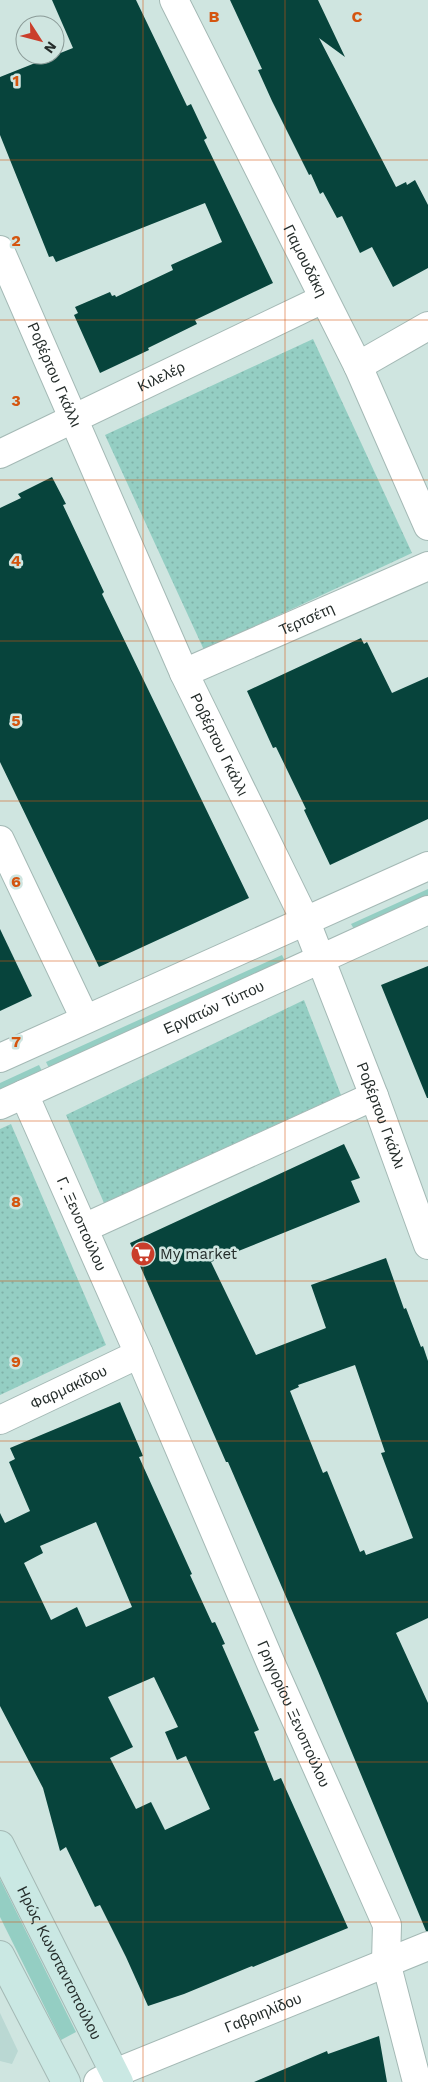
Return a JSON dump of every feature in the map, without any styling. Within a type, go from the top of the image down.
[{"type":"street","name":"Γιαμουδάκη","points":[[174,0],[358,366],[428,526]]},
{"type":"street","name":"Ροβέρτου Γκάλλι","points":[[0,250],[184,673],[306,922],[374,1096],[420,1196],[428,1245]]},
{"type":"street","name":"Κιλελέρ","points":[[0,454],[323,299]]},
{"type":"street","points":[[358,366],[428,326]]},
{"type":"street","name":"Τερτσέτη","points":[[184,673],[428,566]]},
{"type":"street","points":[[0,840],[85,1019]]},
{"type":"street","points":[[0,1058],[428,866]]},
{"type":"street","name":"Εργατών Τύπου","points":[[12,1099],[428,910]]},
{"type":"street","points":[[84,1228],[374,1096]]},
{"type":"street","name":"Γ. Ξενοπούλου","points":[[12,1099],[84,1228],[139,1354]]},
{"type":"street","name":"Φαρμακίδου","points":[[0,1420],[139,1354]]},
{"type":"street","name":"Γρηγορίου Ξενοπούλου","points":[[139,1354],[272,1666],[387,1925],[386,1962],[417,2082]]},
{"type":"street","name":"Ηρώς Κωνσταντοπούλου","points":[[0,1845],[111,2079]]},
{"type":"street","name":"Γαβριηλίδου","points":[[111,2079],[428,1946]]},
{"type":"street","points":[[0,1955],[66,2082]]},
{"type":"shaded area","points":[[0,2013],[18,2051],[12,2064],[0,2061]]},
{"type":"green space","points":[[313,339],[412,553],[204,650],[105,435]]},
{"type":"green space","points":[[428,889],[428,896],[354,929],[351,924]]},
{"type":"green space","points":[[282,955],[285,961],[49,1068],[46,1062]]},
{"type":"green space","points":[[304,1000],[341,1095],[104,1203],[66,1115]]},
{"type":"green space","points":[[39,1065],[42,1071],[0,1090],[0,1083]]},
{"type":"green space","points":[[11,1124],[106,1345],[0,1395],[0,1129]]},
{"type":"green space","points":[[0,1879],[76,2032],[61,2040],[0,1917]]},
{"type":"building","points":[[52,0],[136,0],[187,106],[191,104],[207,138],[204,140],[273,283],[195,320],[197,324],[148,348],[149,350],[100,373],[74,315],[78,313],[75,307],[110,292],[112,296],[115,295],[116,297],[173,270],[171,265],[222,242],[205,203],[56,262],[53,256],[49,257],[0,135],[0,77],[30,65],[65,65],[65,51],[73,48],[65,30],[65,15],[59,15]]},
{"type":"building","points":[[230,0],[318,0],[345,57],[319,38],[396,187],[406,182],[407,185],[415,180],[428,205],[428,268],[393,287],[372,247],[360,253],[342,216],[337,218],[323,192],[320,194],[311,174],[309,175],[258,70],[262,69]]},
{"type":"building","points":[[52,477],[66,504],[63,505],[104,592],[102,594],[249,898],[99,967],[0,762],[0,508],[21,498],[18,494]]},
{"type":"building","points":[[361,638],[364,644],[367,642],[392,693],[428,677],[428,819],[330,865],[304,810],[306,809],[276,747],[273,748],[247,691]]},
{"type":"building","points":[[0,929],[32,996],[0,1011]]},
{"type":"building","points":[[428,966],[428,1098],[427,1098],[381,985]]},
{"type":"building","points":[[344,1144],[360,1178],[351,1181],[360,1202],[211,1262],[256,1355],[326,1328],[311,1285],[386,1258],[404,1309],[406,1308],[428,1361],[428,1618],[396,1633],[428,1703],[428,1931],[426,1931],[318,1671],[228,1462],[226,1462],[130,1243]],"holes":[[[355,1365],[385,1452],[381,1453],[413,1538],[366,1555],[364,1550],[360,1552],[327,1471],[323,1473],[290,1391],[299,1387],[298,1385]]]},
{"type":"building","points":[[120,1402],[143,1456],[139,1457],[192,1574],[190,1575],[212,1623],[215,1622],[225,1644],[222,1645],[259,1730],[254,1732],[274,1781],[281,1778],[348,1928],[184,1994],[148,2006],[100,1905],[95,1907],[66,1847],[60,1851],[43,1788],[0,1706],[0,1513],[5,1523],[30,1511],[9,1462],[15,1459],[10,1448]],"holes":[[[96,1522],[132,1607],[86,1627],[77,1607],[51,1620],[24,1563],[43,1553],[40,1546]],[[154,1677],[178,1727],[165,1732],[177,1760],[186,1756],[210,1809],[165,1830],[151,1802],[136,1809],[110,1758],[133,1747],[108,1697]]]},
{"type":"building","points":[[379,2036],[387,2082],[254,2082],[327,2051],[328,2054]]},
{"type":"place","name":"My market","points":[[143,1254]]}]
